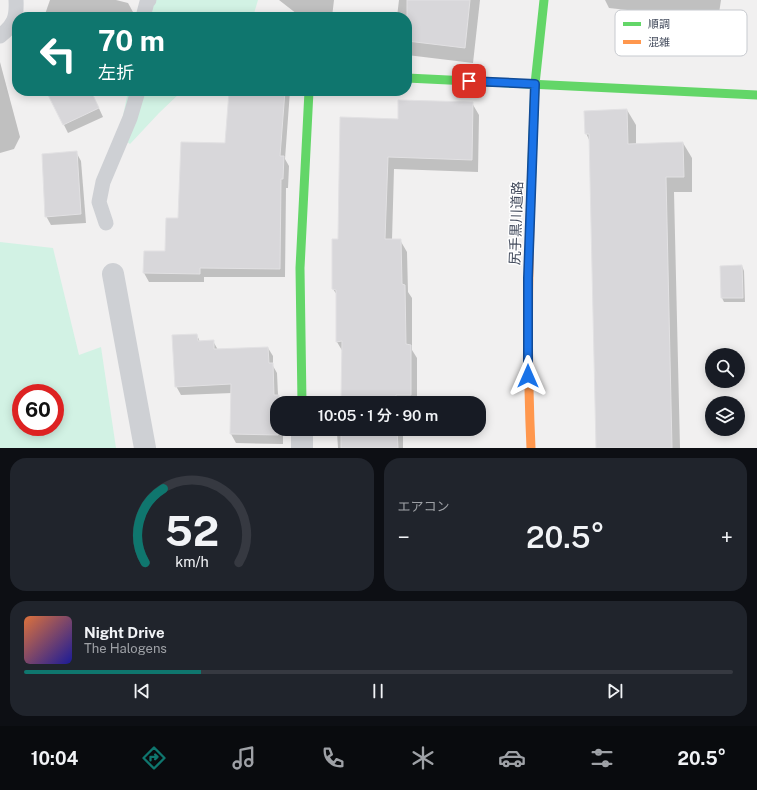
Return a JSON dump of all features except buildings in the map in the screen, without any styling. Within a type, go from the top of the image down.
[{"type":"street","name":"尻手黒川道路","points":[[531,448],[528,390],[528,278],[535,84],[544,0]]},
{"type":"street","points":[[412,78],[757,95]]},
{"type":"street","points":[[302,396],[300,268],[309,96]]},
{"type":"street","points":[[113,274],[146,448]]},
{"type":"street","points":[[302,436],[302,448]]},
{"type":"lane","points":[[16,0],[17,12]]},
{"type":"lane","points":[[144,12],[147,2],[150,0]]},
{"type":"lane","points":[[0,36],[9,29],[12,23]]},
{"type":"lane","points":[[106,223],[99,202],[103,182],[130,118],[137,96]]},
{"type":"green space","points":[[149,0],[258,0],[254,12],[145,12]]},
{"type":"green space","points":[[127,96],[177,96],[130,144],[119,136]]},
{"type":"green space","points":[[0,242],[53,248],[79,355],[101,347],[116,448],[0,448]]},
{"type":"traffic: fast","points":[[531,192],[535,84],[544,0]]},
{"type":"traffic: fast","points":[[412,78],[757,95]]},
{"type":"traffic: fast","points":[[302,396],[300,268],[309,96]]},
{"type":"traffic: slow","points":[[531,192],[528,320],[531,448]]},
{"type":"route","points":[[469,81],[535,84],[528,278],[528,376]]}]
